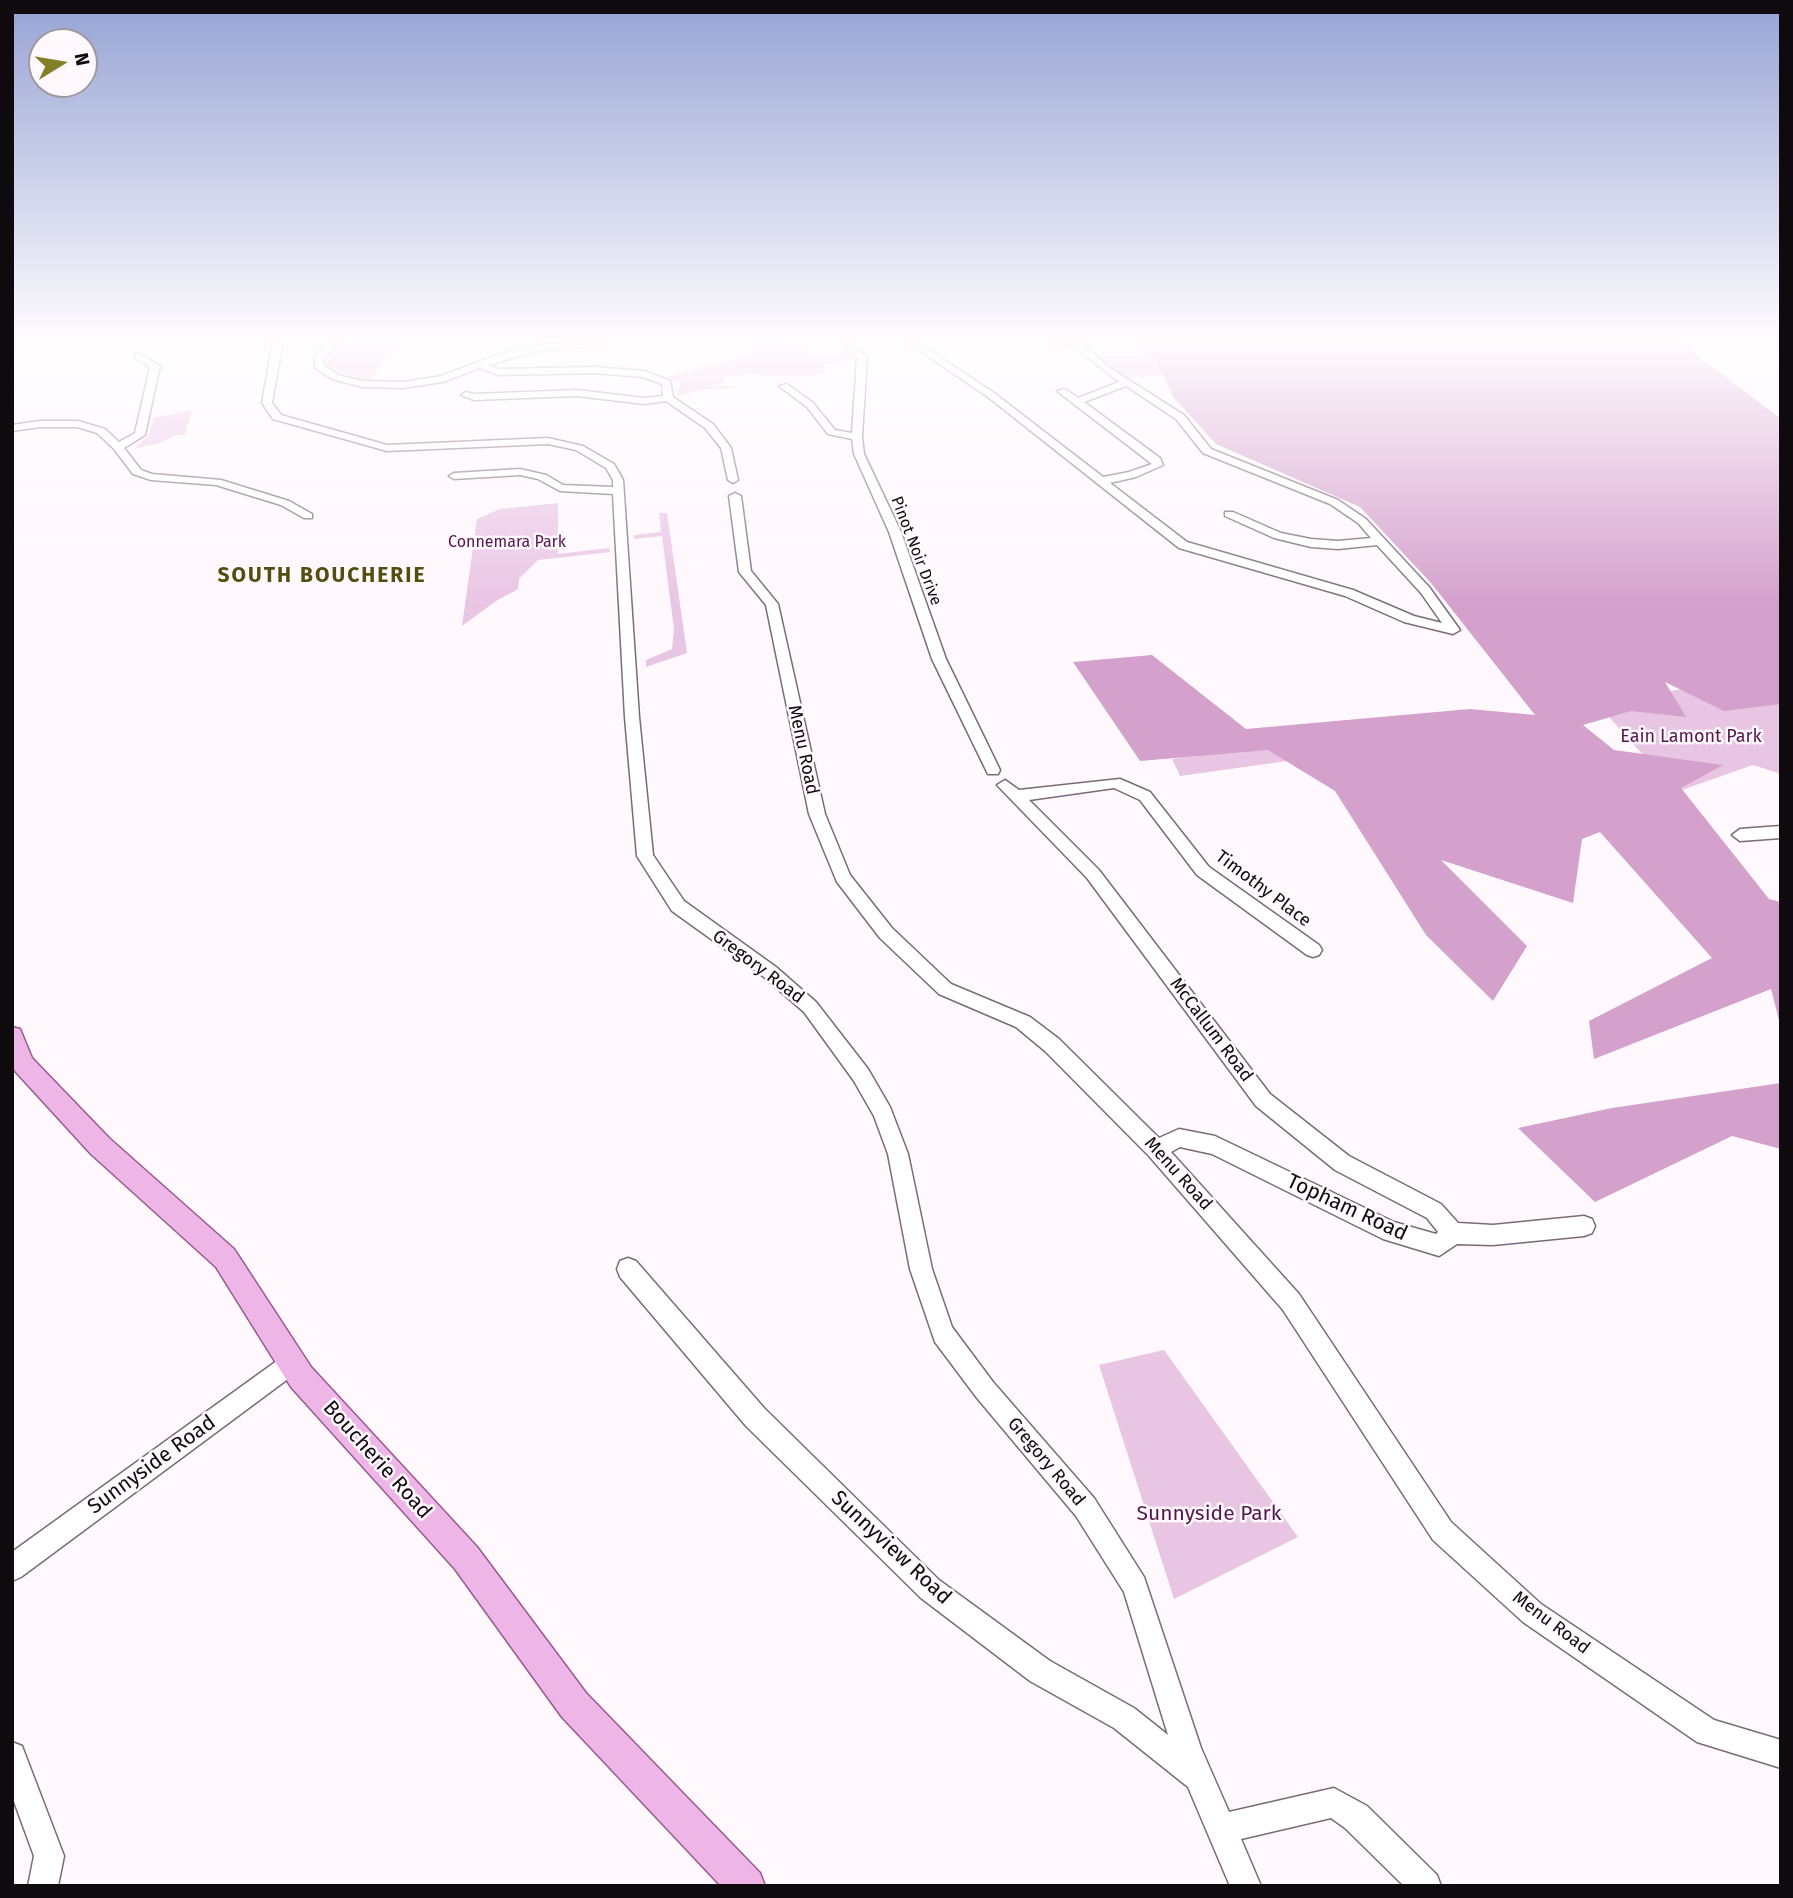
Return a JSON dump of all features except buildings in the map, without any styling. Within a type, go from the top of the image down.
[{"type":"main road","name":"Boucherie Road","points":[[12,1036],[23,1064],[100,1146],[225,1258],[302,1377],[466,1558],[574,1705],[747,1886]]},
{"type":"street","points":[[100,431],[118,447],[136,472],[151,477],[217,482],[285,503],[307,516]]},
{"type":"street","points":[[118,447],[140,435],[141,431]]},
{"type":"street","name":"Gregory Road","points":[[325,431],[387,448],[523,440],[579,448],[610,466],[618,480],[632,717],[645,856],[678,906],[770,972],[810,1007],[861,1075],[883,1113],[898,1154],[920,1269],[943,1334],[985,1390],[1085,1507],[1135,1586],[1184,1741],[1246,1886]]},
{"type":"street","name":"Menu Road","points":[[713,431],[726,448],[745,572],[772,604],[817,814],[843,878],[886,933],[945,989],[1023,1022],[1052,1045],[1156,1149],[1291,1302],[1442,1531],[1532,1613],[1707,1732],[1781,1754]]},
{"type":"street","points":[[831,431],[857,437]]},
{"type":"street","name":"Pinot Noir Drive","points":[[857,431],[859,454],[895,532],[939,659],[993,770]]},
{"type":"street","points":[[1037,431],[1183,545],[1349,593],[1409,619],[1453,630],[1424,590],[1362,521],[1334,502],[1207,451],[1191,431]]},
{"type":"street","points":[[1102,481],[1132,475],[1158,465],[1156,460],[1117,431]]},
{"type":"street","points":[[454,476],[520,472],[542,477],[560,488],[618,491]]},
{"type":"street","points":[[1229,514],[1278,536],[1311,543],[1338,545],[1380,541]]},
{"type":"street","name":"Timothy Place","points":[[1010,790],[1115,783],[1145,796],[1203,872],[1313,950]]},
{"type":"street","name":"McCallum Road","points":[[1010,790],[1093,874],[1263,1100],[1342,1163],[1434,1211],[1453,1233]]},
{"type":"street","points":[[1740,835],[1781,832]]},
{"type":"street","name":"Topham Road","points":[[1156,1149],[1179,1138],[1215,1144],[1391,1233],[1439,1245],[1453,1233],[1493,1236],[1584,1226]]},
{"type":"street","name":"Sunnyview Road","points":[[628,1269],[755,1417],[930,1589],[1040,1671],[1124,1718],[1199,1777]]},
{"type":"street","name":"Sunnyside Road","points":[[12,1568],[292,1363]]},
{"type":"street","points":[[12,1756],[49,1856],[43,1886]]},
{"type":"street","points":[[1220,1829],[1334,1803],[1356,1818],[1426,1886]]},
{"type":"green space","points":[[150,431],[186,431],[185,435],[176,435],[163,442],[134,449],[148,436]]},
{"type":"green space","name":"Connemara Park","points":[[558,503],[558,554],[609,548],[610,552],[538,560],[519,579],[518,589],[496,601],[462,626],[477,519],[500,509]]},
{"type":"green space","points":[[659,513],[667,513],[687,653],[646,667],[646,660],[672,649],[674,629],[662,536],[634,539],[634,535],[661,532]]},
{"type":"green space","name":"Eain Lamont Park","points":[[1781,676],[1781,774],[1753,765],[1676,792],[1595,701]]},
{"type":"green space","points":[[1313,739],[1323,756],[1180,776],[1172,759]]},
{"type":"green space","name":"Sunnyside Park","points":[[1164,1350],[1298,1537],[1174,1599],[1099,1365]]},
{"type":"shaded area","points":[[1204,431],[1781,431],[1781,704],[1724,711],[1665,682],[1686,717],[1631,711],[1583,725],[1614,750],[1723,765],[1681,788],[1769,899],[1781,902],[1781,1028],[1771,989],[1594,1059],[1589,1021],[1712,958],[1600,832],[1582,839],[1573,903],[1441,860],[1527,946],[1493,1001],[1426,935],[1335,791],[1268,750],[1140,761],[1073,662],[1152,655],[1246,729],[1470,709],[1535,715],[1431,583],[1360,507],[1216,444]]},
{"type":"shaded area","points":[[1781,1083],[1781,1149],[1732,1136],[1595,1202],[1518,1128],[1612,1108]]},
{"type":"district","name":"SOUTH BOUCHERIE","points":[[322,576]]}]
